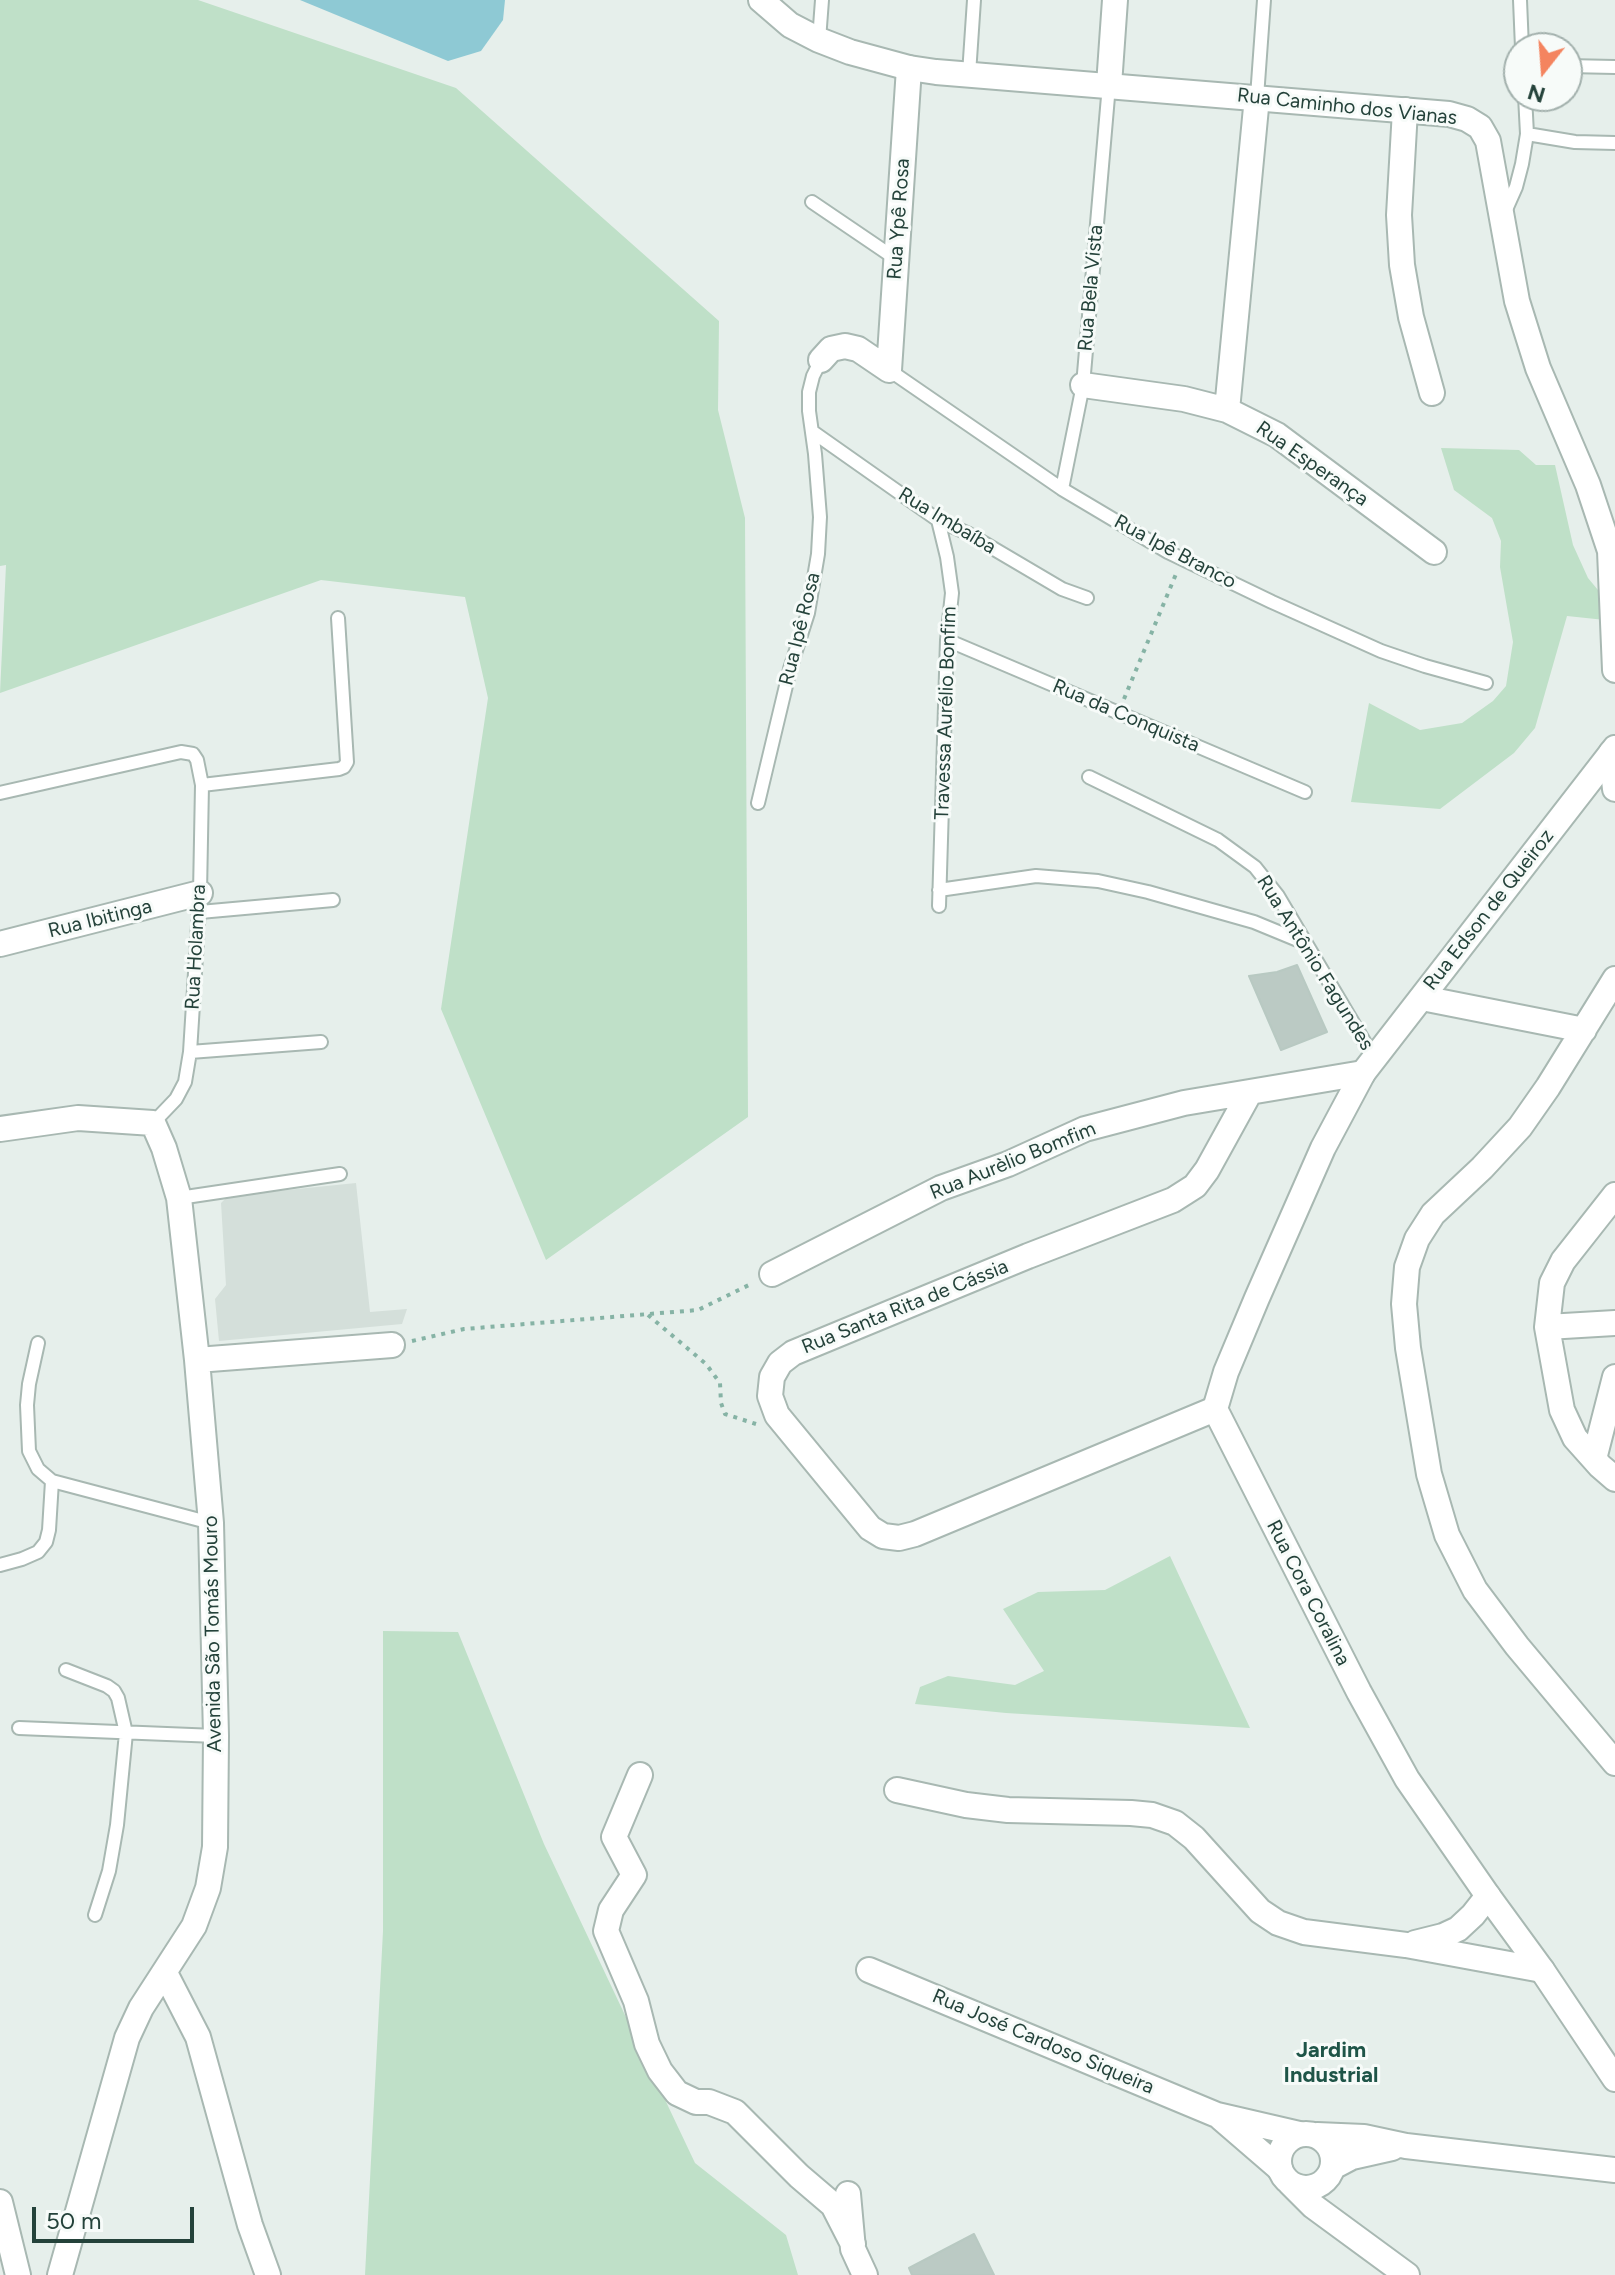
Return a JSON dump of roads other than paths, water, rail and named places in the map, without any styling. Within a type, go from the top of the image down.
[{"type":"street","name":"Rua Caminho dos Vianas","points":[[761,0],[790,25],[819,40],[909,68],[1449,114],[1480,127],[1488,141],[1517,301],[1538,368],[1588,485],[1610,551],[1615,670]]},
{"type":"street","points":[[1109,85],[1115,0]]},
{"type":"street","name":"Rua Ypê Rosa","points":[[889,370],[909,68]]},
{"type":"street","points":[[1227,410],[1257,97]]},
{"type":"street","points":[[1405,110],[1399,215],[1402,265],[1411,317],[1432,393]]},
{"type":"street","points":[[821,360],[831,349],[845,346],[858,349],[889,370]]},
{"type":"street","name":"Rua Esperança","points":[[1083,385],[1184,399],[1227,410],[1277,435],[1434,552]]},
{"type":"street","points":[[1613,750],[1615,789]]},
{"type":"street","name":"Rua Edson de Queiroz","points":[[1368,1065],[1613,750]]},
{"type":"street","name":"Rua Ibitinga","points":[[0,944],[200,903]]},
{"type":"street","points":[[1614,974],[1584,1030],[1520,1127],[1433,1214],[1417,1239],[1407,1267],[1404,1304],[1408,1348],[1429,1474],[1447,1535],[1475,1590],[1517,1646],[1615,1763]]},
{"type":"street","points":[[1422,998],[1584,1030]]},
{"type":"street","points":[[1215,1409],[1226,1372],[1262,1285],[1323,1148],[1368,1065]]},
{"type":"street","name":"Rua Aurèlio Bomfim","points":[[772,1274],[941,1188],[1008,1164],[1085,1129],[1184,1103],[1250,1092],[1368,1065]]},
{"type":"street","name":"Rua Santa Rita de Cássia","points":[[1215,1409],[899,1538],[883,1536],[870,1528],[777,1415],[770,1396],[772,1377],[780,1363],[793,1353],[1173,1200],[1195,1186],[1207,1170],[1250,1092]]},
{"type":"street","points":[[0,1129],[78,1118],[153,1123]]},
{"type":"street","name":"Avenida São Tomás Mouro","points":[[60,2275],[127,2038],[141,2008],[194,1926],[208,1888],[215,1847],[211,1523],[179,1198],[153,1123]]},
{"type":"street","points":[[1615,1195],[1563,1261],[1552,1283],[1547,1327],[1562,1410],[1575,1438],[1615,1479]]},
{"type":"street","points":[[1547,1327],[1615,1323]]},
{"type":"street","points":[[197,1360],[392,1345]]},
{"type":"street","points":[[1594,1459],[1615,1377]]},
{"type":"street","name":"Rua Cora Coralina","points":[[1215,1409],[1359,1692],[1407,1779],[1615,2079]]},
{"type":"street","points":[[640,1775],[614,1837],[634,1875],[611,1910],[606,1931],[636,2001],[647,2044],[660,2071],[677,2093],[696,2102],[709,2102],[735,2112],[833,2205],[865,2275]]},
{"type":"street","points":[[897,1790],[966,1805],[1008,1810],[1152,1815],[1175,1823],[1194,1838],[1260,1911],[1278,1923],[1304,1932],[1406,1945],[1542,1970]]},
{"type":"street","points":[[1406,1945],[1458,1929],[1488,1896]]},
{"type":"street","name":"Rua José Cardoso Siqueira","points":[[869,1970],[1217,2115],[1308,2135],[1364,2137],[1406,2146]]},
{"type":"street","points":[[165,1973],[198,2037],[250,2225],[268,2275]]},
{"type":"street","name":"Rua José Cardoso Siqueira","points":[[1217,2115],[1285,2176],[1313,2206],[1407,2275]]},
{"type":"street","points":[[1328,2175],[1332,2152],[1329,2145],[1308,2135],[1284,2144],[1278,2160],[1285,2176],[1299,2187],[1307,2188],[1328,2175],[1352,2157],[1406,2146],[1615,2170]]},
{"type":"street","name":"Rua José Cardoso Siqueira","points":[[1328,2175],[1357,2237]]},
{"type":"street","points":[[848,2194],[853,2244]]},
{"type":"street","points":[[0,2202],[18,2275]]},
{"type":"lane","points":[[819,40],[822,0]]},
{"type":"lane","points":[[969,74],[974,0]]},
{"type":"lane","points":[[1257,97],[1264,0]]},
{"type":"lane","points":[[1520,0],[1521,32]]},
{"type":"lane","points":[[1583,66],[1615,67]]},
{"type":"lane","name":"Rua Bela Vista","points":[[1062,489],[1083,385],[1109,85]]},
{"type":"lane","points":[[1501,220],[1516,187],[1527,134],[1526,112]]},
{"type":"lane","points":[[1527,134],[1575,142],[1615,143]]},
{"type":"lane","points":[[812,202],[896,259]]},
{"type":"lane","name":"Rua Ipê Rosa","points":[[758,803],[790,669],[808,613],[818,554],[820,517],[809,392],[821,360]]},
{"type":"lane","name":"Rua Ipê Branco","points":[[889,370],[1062,489],[1182,558],[1381,651],[1486,683]]},
{"type":"lane","name":"Rua Imbaíba","points":[[813,432],[938,520],[967,533],[1062,589],[1087,598]]},
{"type":"lane","name":"Travessa Aurélio Bonfim","points":[[938,520],[952,593],[947,640],[939,906]]},
{"type":"lane","points":[[1610,551],[1615,523]]},
{"type":"lane","points":[[202,785],[344,767],[347,762],[338,618]]},
{"type":"lane","name":"Rua da Conquista","points":[[947,640],[1305,792]]},
{"type":"lane","name":"Rua Holambra","points":[[0,793],[181,752],[193,754],[197,760],[202,785],[200,903],[190,1052],[185,1082],[176,1099],[153,1123]]},
{"type":"lane","name":"Rua Antônio Fagundes","points":[[1089,777],[1218,840],[1255,867],[1278,896],[1305,943],[1368,1065]]},
{"type":"lane","points":[[939,890],[1036,876],[1098,881],[1254,922],[1305,943]]},
{"type":"lane","points":[[200,903],[333,900]]},
{"type":"lane","points":[[190,1052],[321,1042]]},
{"type":"lane","points":[[179,1198],[340,1174]]},
{"type":"lane","points":[[38,1343],[27,1405],[29,1451],[38,1469],[52,1481],[211,1523]]},
{"type":"lane","points":[[0,1565],[38,1552],[46,1542],[52,1481]]},
{"type":"lane","points":[[66,1670],[114,1691],[126,1733],[117,1825],[109,1871],[95,1915]]},
{"type":"lane","points":[[19,1728],[216,1736]]},
{"type":"water","points":[[300,0],[505,0],[503,20],[481,51],[448,61]]},
{"type":"district","name":"Jardim Industrial","points":[[1331,2064]]}]
